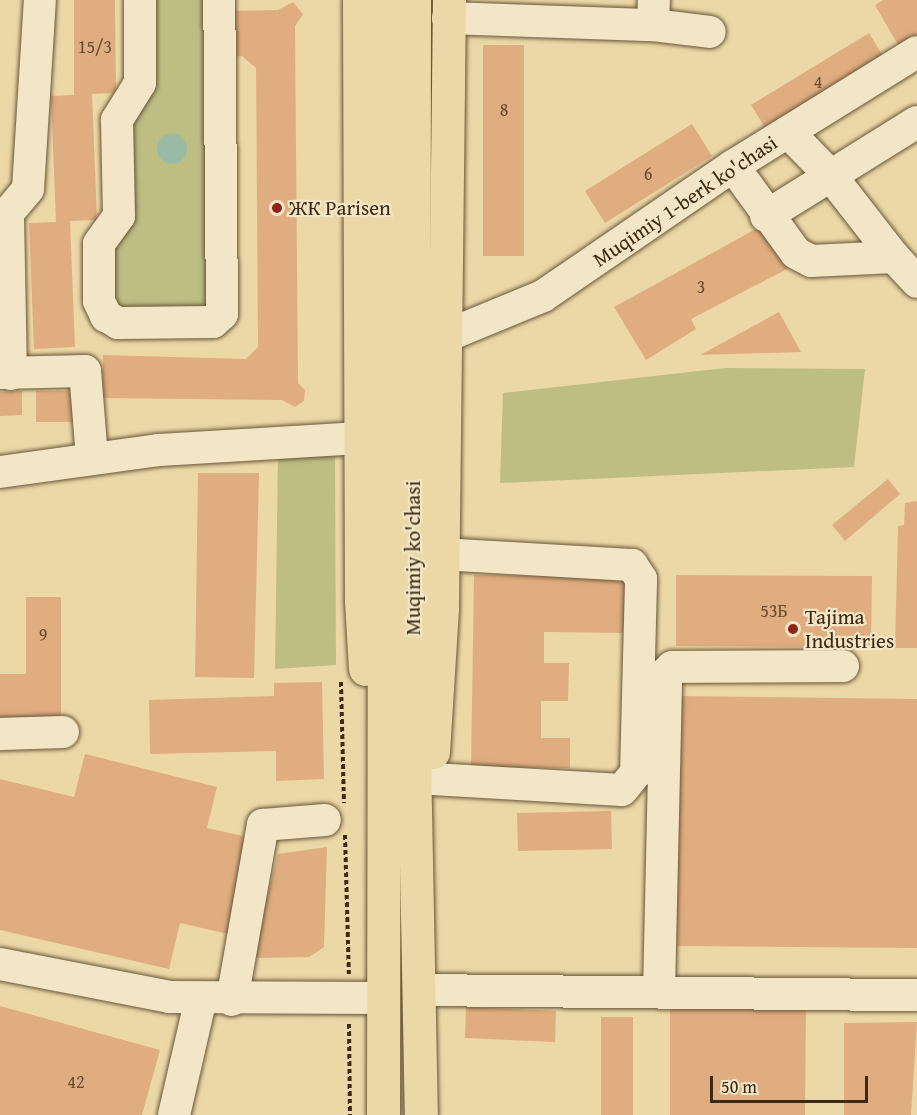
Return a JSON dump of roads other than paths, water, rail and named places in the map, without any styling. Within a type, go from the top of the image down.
[{"type":"main road","points":[[359,0],[361,601],[382,998]]},
{"type":"main road","name":"Muqimiy ko'chasi","points":[[383,1115],[385,0]]},
{"type":"main road","name":"Muqimiy ko'chasi","points":[[414,0],[413,706],[421,1115]]},
{"type":"main road","points":[[419,990],[443,554],[449,9]]},
{"type":"lane","points":[[40,0],[28,189],[8,213],[6,373],[85,371],[92,458]]},
{"type":"lane","points":[[140,0],[140,83],[117,120],[119,216],[99,244],[99,301],[106,316],[118,322],[213,322],[222,314],[219,0]]},
{"type":"lane","points":[[449,9],[653,13],[710,32]]},
{"type":"lane","name":"Muqimiy 1-berk ko'chasi","points":[[446,336],[543,296],[733,166],[917,52]]},
{"type":"lane","points":[[766,216],[917,122]]},
{"type":"lane","points":[[788,132],[831,176],[894,257],[917,282]]},
{"type":"lane","points":[[733,166],[766,216],[796,253],[811,261],[894,257]]},
{"type":"lane","points":[[0,472],[92,458],[361,438]]},
{"type":"lane","points":[[432,779],[622,790],[636,773],[641,579],[632,565],[443,554]]},
{"type":"lane","points":[[659,992],[666,673],[672,667],[843,666]]},
{"type":"lane","points":[[0,734],[63,732]]},
{"type":"lane","points":[[232,1000],[263,825],[325,820]]},
{"type":"lane","points":[[0,964],[169,998],[232,1000],[382,998]]},
{"type":"lane","points":[[419,990],[917,994]]},
{"type":"lane","points":[[174,1115],[201,998]]},
{"type":"place","name":"ЖК Parisen","points":[[277,208]]},
{"type":"place","name":"Tajima Industries","points":[[793,629]]}]
